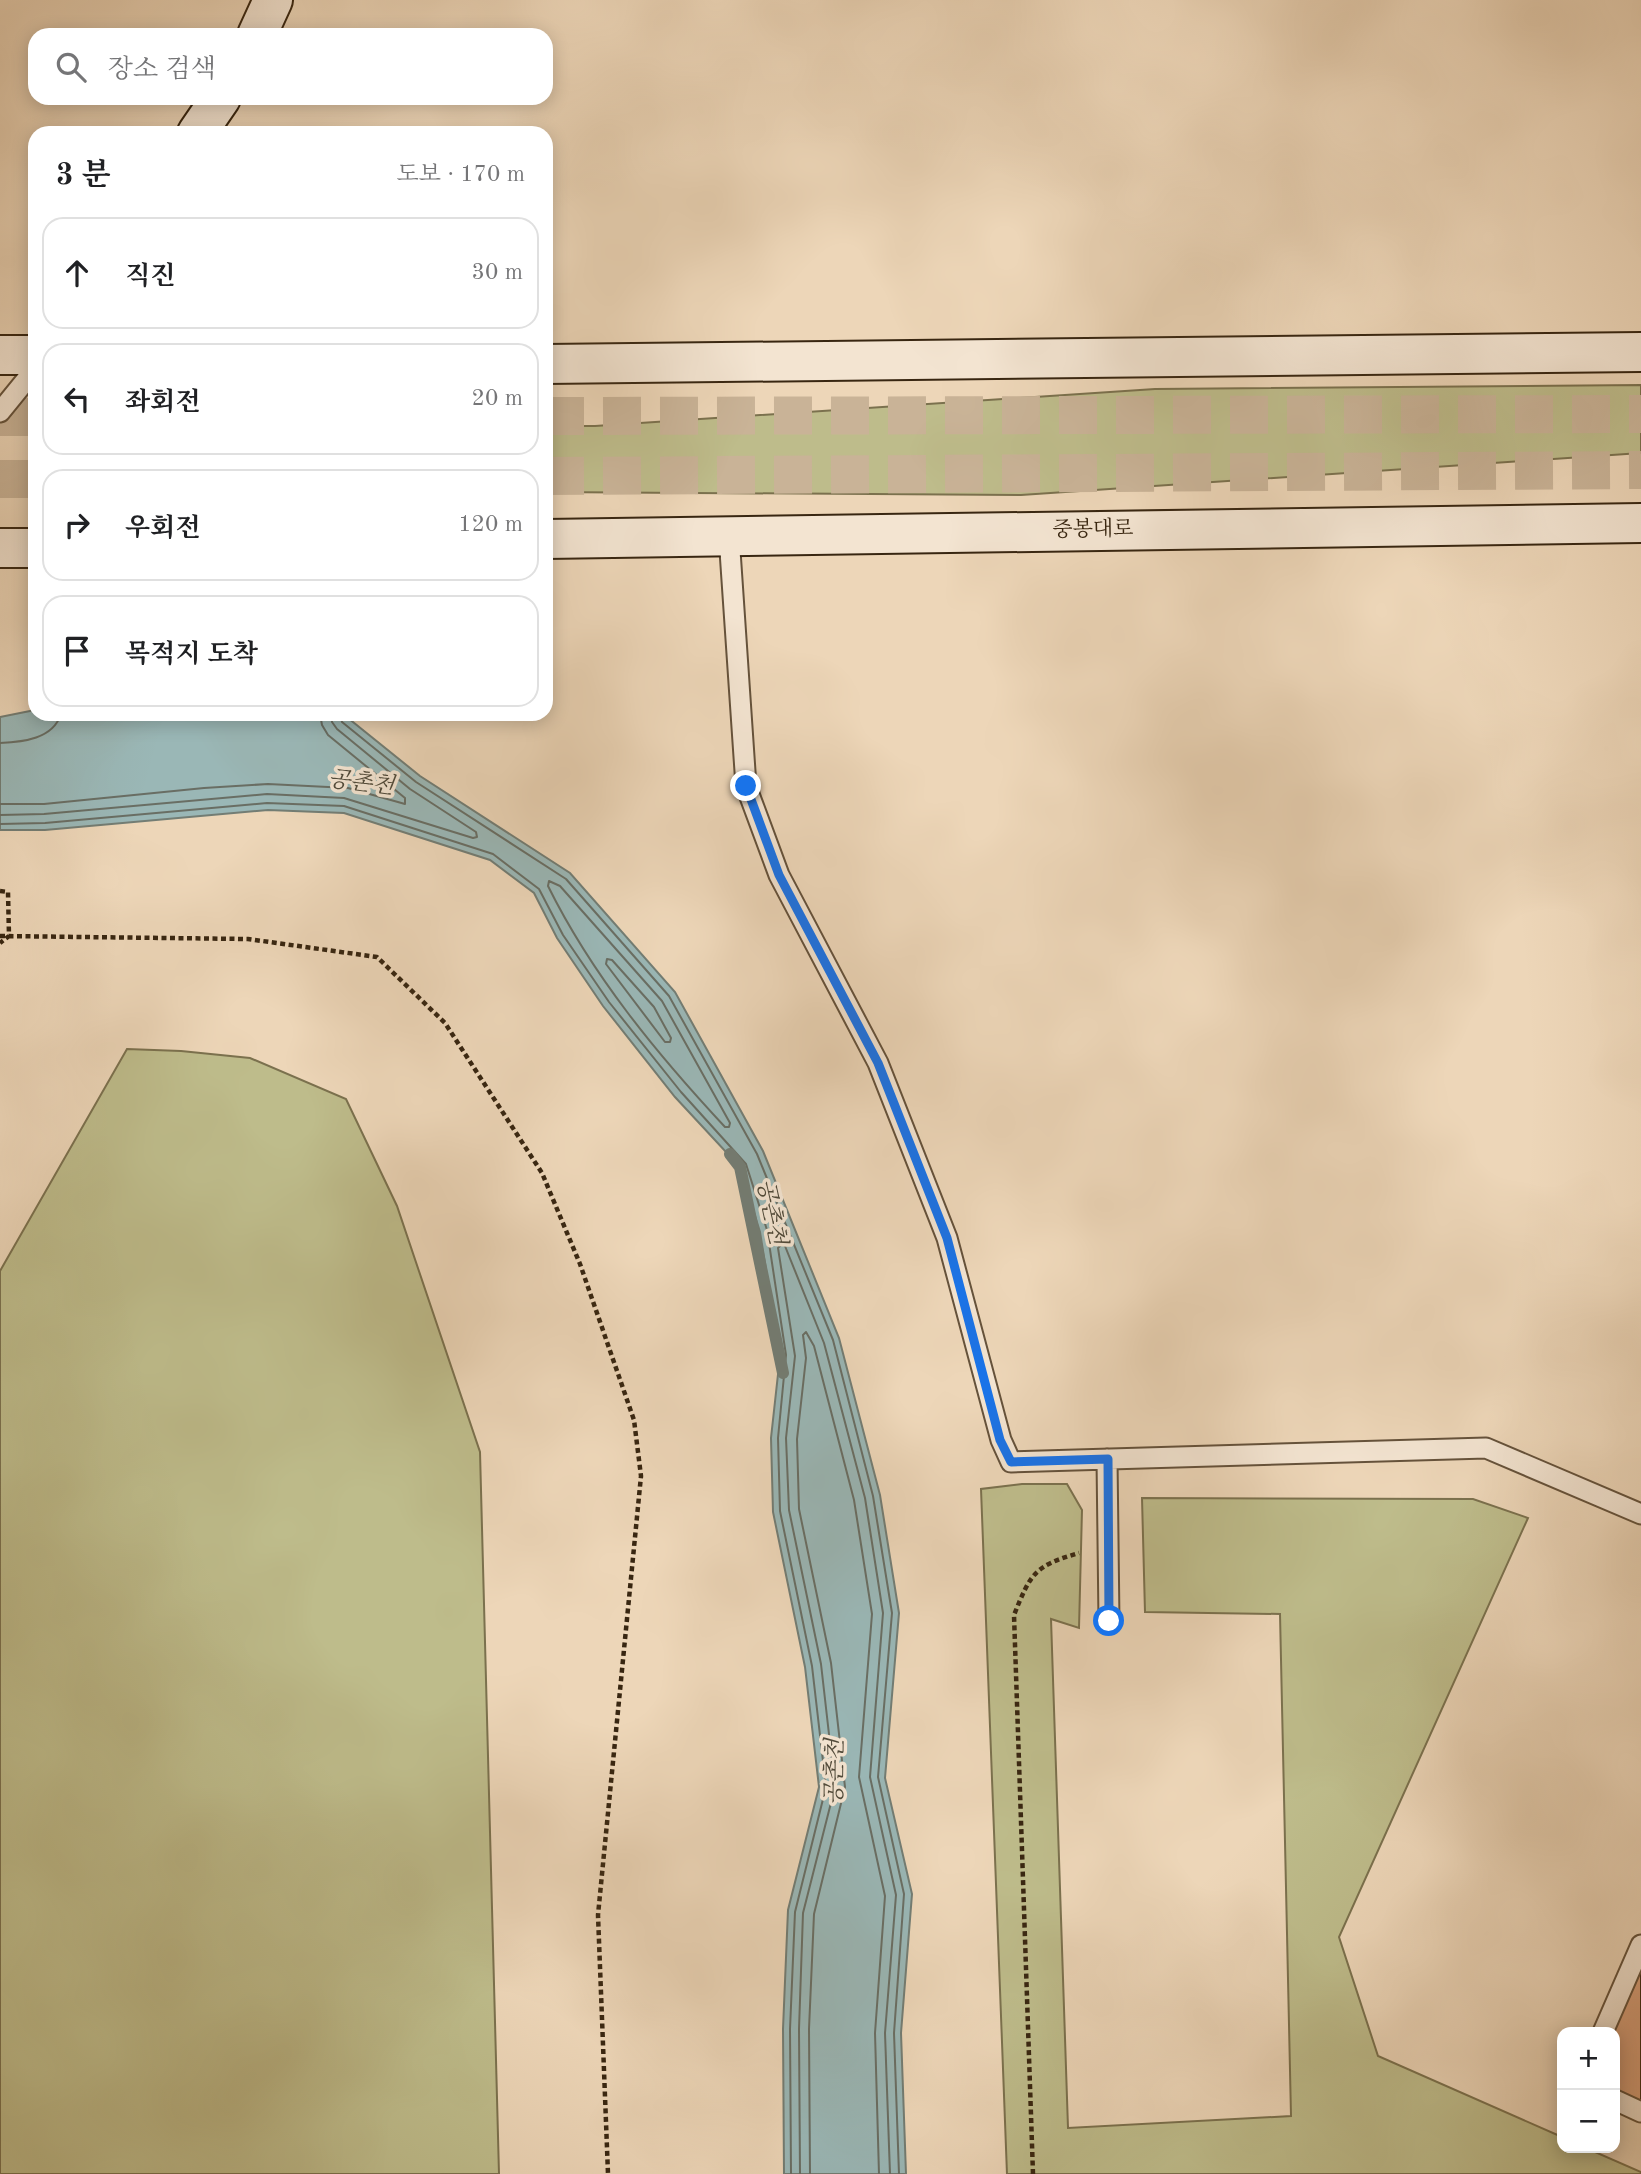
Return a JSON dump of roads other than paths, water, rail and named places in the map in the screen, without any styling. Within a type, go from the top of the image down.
[{"type":"main road","points":[[260,28],[273,0]]},
{"type":"main road","points":[[202,126],[216,105]]},
{"type":"main road","points":[[553,364],[1641,352]]},
{"type":"main road","points":[[0,355],[28,355]]},
{"type":"main road","name":"중봉대로","points":[[553,539],[1641,523]]},
{"type":"main road","points":[[0,548],[28,548]]},
{"type":"lane","points":[[0,412],[28,378]]},
{"type":"lane","points":[[729,536],[746,786],[779,875],[878,1063],[942,1226],[1000,1440],[1011,1462],[1486,1448],[1641,1514]]},
{"type":"lane","points":[[1108,1459],[1109,1621]]},
{"type":"lane","points":[[1605,2027],[1641,1945]]},
{"type":"lane","points":[[1620,2102],[1641,2112]]},
{"type":"water","points":[[28,711],[28,721],[352,721],[420,776],[570,873],[675,992],[763,1151],[839,1338],[880,1495],[899,1613],[885,1778],[912,1894],[901,2033],[906,2174],[784,2174],[783,2029],[788,1910],[819,1787],[805,1667],[773,1512],[771,1438],[780,1356],[760,1232],[740,1167],[675,1097],[603,1006],[557,938],[534,893],[490,860],[344,813],[268,810],[45,830],[0,830],[0,717]]},
{"type":"waterway","name":"공촌천","points":[[730,1154],[740,1167],[783,1373]]},
{"type":"tunnel","points":[[553,416],[1641,414]]},
{"type":"tunnel","points":[[0,417],[28,417]]},
{"type":"tunnel","points":[[553,476],[1641,470]]},
{"type":"tunnel","points":[[0,479],[28,479]]}]
